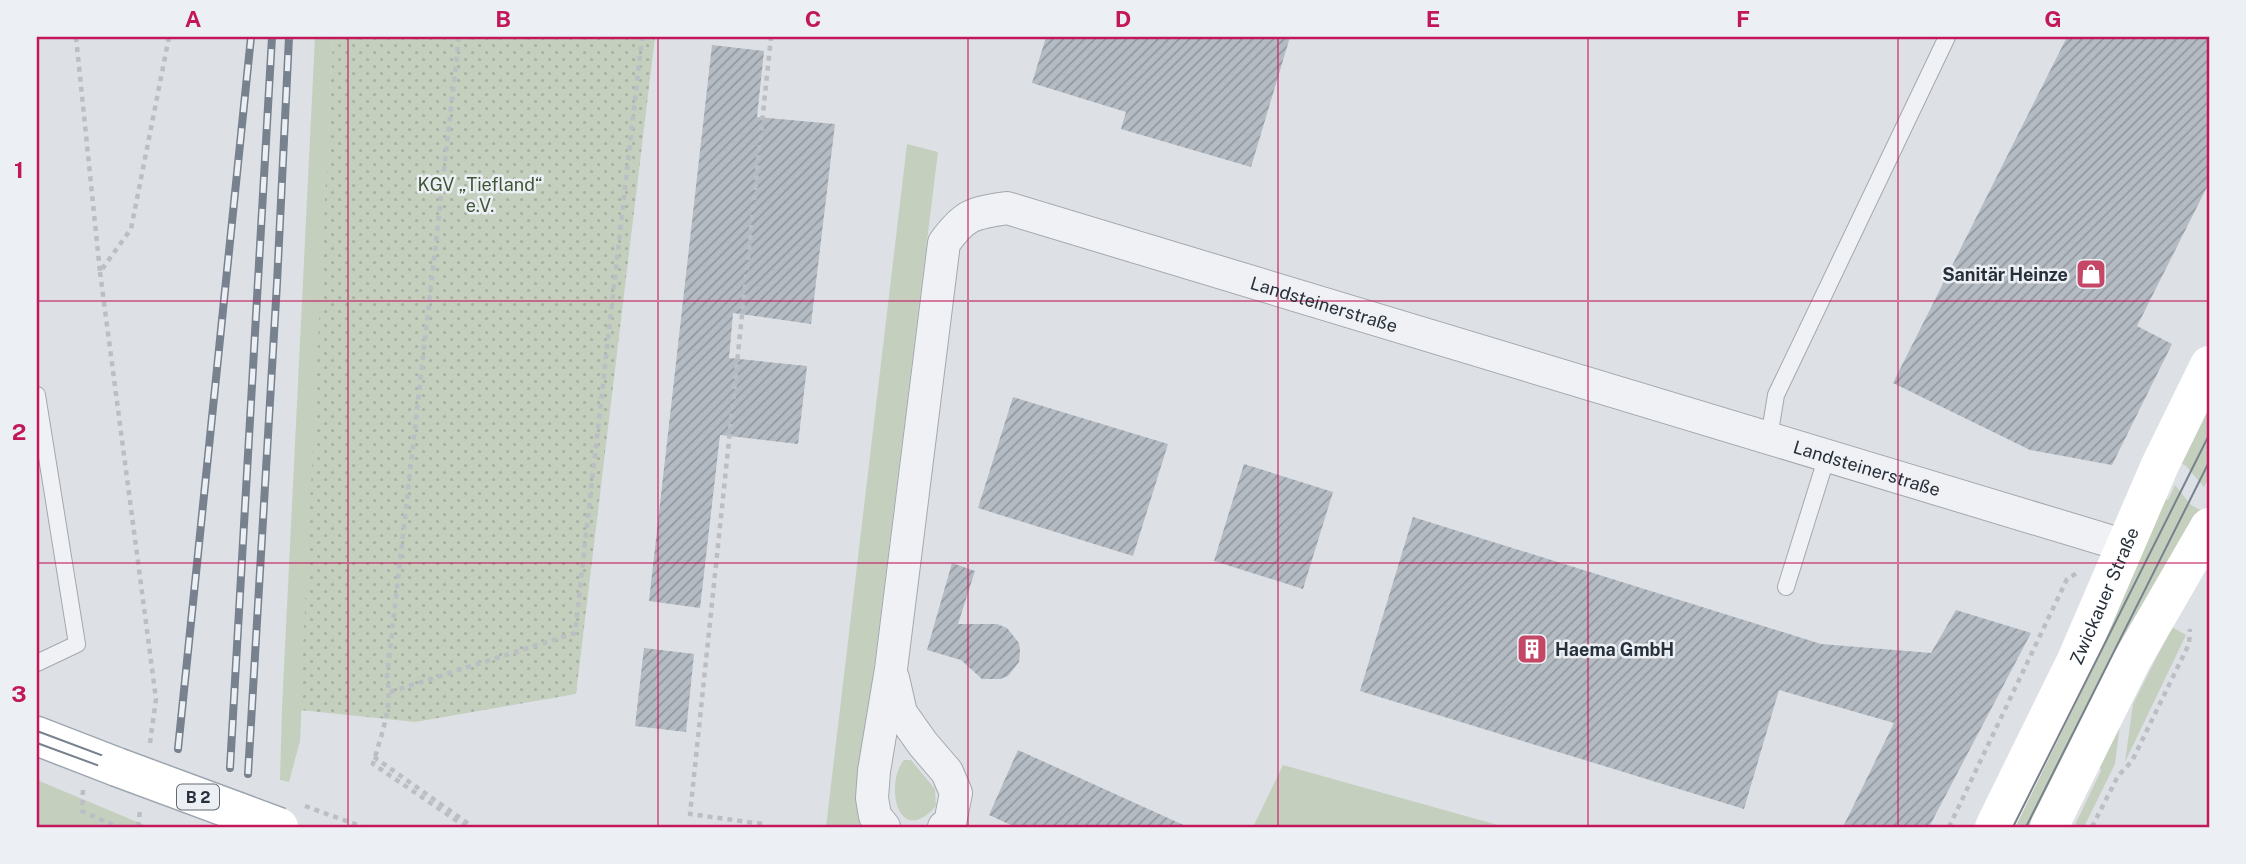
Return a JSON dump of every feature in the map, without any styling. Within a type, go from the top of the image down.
[{"type":"main road","name":"Zwickauer Straße","points":[[1994,827],[2076,660],[2160,465],[2209,365]]},
{"type":"main road","points":[[2049,827],[2132,660],[2205,542]]},
{"type":"main road","name":"B 2","points":[[37,736],[279,827]]},
{"type":"street","name":"Landsteinerstraße","points":[[884,827],[875,816],[872,798],[891,669],[944,243],[958,223],[978,212],[1007,208],[2126,546]]},
{"type":"street","name":"Landsteinerstraße","points":[[891,669],[901,713],[947,772],[956,793],[950,823],[944,827]]},
{"type":"lane","points":[[1769,438],[1776,395],[1947,37]]},
{"type":"lane","points":[[37,395],[77,644],[37,663]]},
{"type":"lane","points":[[1786,587],[1828,456]]},
{"type":"path","points":[[76,37],[100,272],[156,699]]},
{"type":"path","points":[[100,272],[131,229],[169,37]]},
{"type":"path","points":[[458,37],[387,677],[390,692],[373,764],[466,827]]},
{"type":"path","points":[[390,692],[575,633],[642,37]]},
{"type":"path","points":[[762,824],[690,814],[771,37]]},
{"type":"path","points":[[1949,827],[2000,723]]},
{"type":"path","points":[[374,757],[473,827]]},
{"type":"path","points":[[2092,827],[2118,776]]},
{"type":"path","points":[[82,811],[117,827]]},
{"type":"green space","points":[[315,37],[333,37],[300,741],[289,782],[280,780],[282,708]]},
{"type":"green space","name":"KGV „Tiefland“ e.V.","points":[[333,37],[655,37],[576,694],[415,722],[300,710]]},
{"type":"green space","points":[[907,144],[938,152],[859,790],[865,827],[826,827]]},
{"type":"green space","points":[[2209,393],[2209,476],[2204,487],[2186,466],[2176,460]]},
{"type":"green space","points":[[2175,485],[2191,505],[2204,512],[2036,827],[2006,827],[2158,496],[2168,500]]},
{"type":"green space","points":[[2172,627],[2186,635],[2125,762],[2133,704]]},
{"type":"green space","points":[[2122,708],[2115,764],[2084,827],[2074,827],[2101,771],[2097,758]]},
{"type":"green space","points":[[904,760],[911,760],[935,789],[936,806],[923,817],[912,820],[904,817],[895,796],[898,771]]},
{"type":"green space","points":[[1283,765],[1505,827],[1253,827]]},
{"type":"green space","points":[[37,780],[149,827],[37,827]]},
{"type":"building","points":[[1046,37],[1290,37],[1251,167],[1121,129],[1126,112],[1032,83]]},
{"type":"building","points":[[2067,37],[2209,37],[2209,183],[2137,326],[2172,344],[2112,465],[2030,450],[1893,383]]},
{"type":"building","points":[[712,45],[764,51],[757,117],[835,124],[811,324],[733,313],[729,358],[807,366],[798,444],[720,435],[700,608],[649,601]]},
{"type":"building","points":[[1013,397],[1168,444],[1133,556],[978,508]]},
{"type":"building","points":[[1244,464],[1333,492],[1303,589],[1214,561]]},
{"type":"building","points":[[1413,517],[1821,644],[1931,653],[1956,610],[2031,633],[1929,827],[1843,827],[1894,723],[1779,690],[1744,809],[1360,691]]},
{"type":"building","points":[[952,563],[975,571],[958,624],[997,624],[1007,628],[1019,643],[1019,662],[1008,676],[982,679],[961,660],[927,650]]},
{"type":"building","points":[[644,648],[694,654],[686,732],[635,726]]},
{"type":"building","points":[[1018,750],[1188,827],[1015,827],[989,815]]},
{"type":"tram line","points":[[2013,827],[2209,435]]},
{"type":"tram line","points":[[2026,827],[2209,462]]},
{"type":"tram line","points":[[37,731],[293,827]]},
{"type":"tram line","points":[[37,743],[165,790]]},
{"type":"railway","points":[[178,749],[251,37]]},
{"type":"railway","points":[[230,768],[272,37]]},
{"type":"railway","points":[[248,774],[289,37]]},
{"type":"place","name":"Sanitär Heinze","points":[[2091,274]]},
{"type":"place","name":"Haema GmbH","points":[[1532,649]]}]
